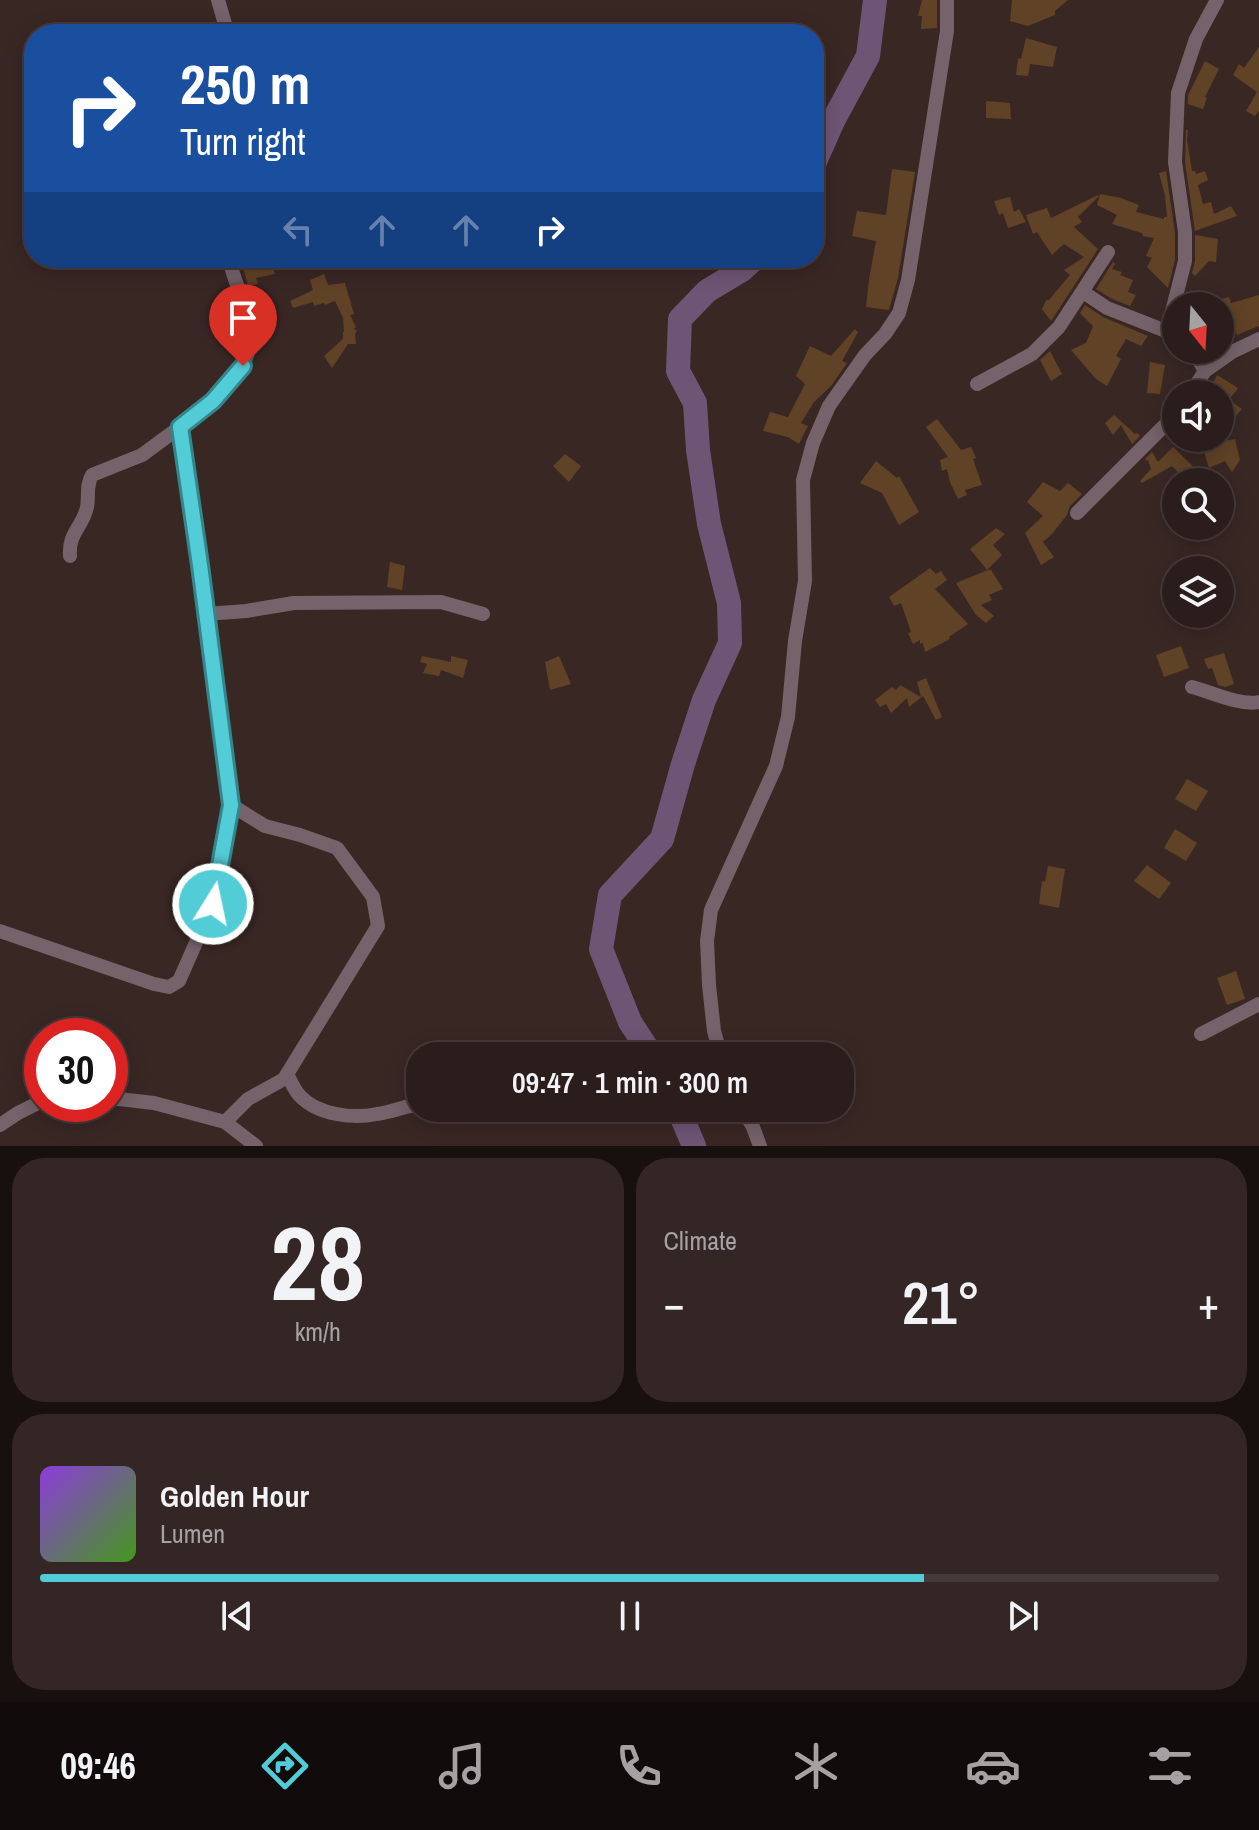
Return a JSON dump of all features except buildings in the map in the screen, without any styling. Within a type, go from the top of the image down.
[{"type":"street","points":[[218,0],[225,24]]},
{"type":"street","points":[[717,1042],[709,985],[707,941],[711,910],[776,766],[788,717],[795,641],[805,581],[803,480],[813,443],[829,406],[899,313],[908,280],[947,31],[947,0]]},
{"type":"street","points":[[1179,292],[1185,261],[1185,232],[1175,162],[1178,93],[1196,39],[1217,0]]},
{"type":"street","points":[[977,384],[1032,354],[1059,327],[1108,252]]},
{"type":"street","points":[[70,556],[70,541],[84,517],[92,475],[142,455],[213,401],[243,366],[250,349],[252,323],[231,268]]},
{"type":"street","points":[[1083,292],[1107,308],[1162,329]]},
{"type":"street","points":[[1199,380],[1205,371],[1232,352],[1259,339]]},
{"type":"street","points":[[1201,364],[1205,371]]},
{"type":"street","points":[[0,931],[169,987],[179,981],[213,904],[231,805],[180,427]]},
{"type":"street","points":[[1077,513],[1162,428]]},
{"type":"street","points":[[206,614],[294,603],[441,602],[483,614]]},
{"type":"street","points":[[1192,687],[1244,702],[1259,702]]},
{"type":"street","points":[[225,1122],[248,1099],[284,1079],[378,926],[373,897],[337,848],[265,826],[231,805]]},
{"type":"street","points":[[1201,1034],[1259,1004]]},
{"type":"street","points":[[287,1074],[298,1095],[312,1106],[338,1114],[362,1116],[406,1107]]},
{"type":"street","points":[[128,1100],[154,1103],[225,1122],[256,1146]]},
{"type":"street","points":[[0,1125],[24,1110]]},
{"type":"street","points":[[750,1122],[760,1146]]},
{"type":"waterway","points":[[824,142],[868,56],[875,0]]},
{"type":"waterway","points":[[643,1042],[630,1022],[601,949],[610,895],[662,839],[704,700],[730,643],[729,603],[709,524],[698,450],[695,403],[678,371],[680,319],[707,291],[744,268]]},
{"type":"waterway","points":[[684,1122],[694,1146]]},
{"type":"route","points":[[213,904],[231,805],[180,427],[213,401],[243,366]]}]
